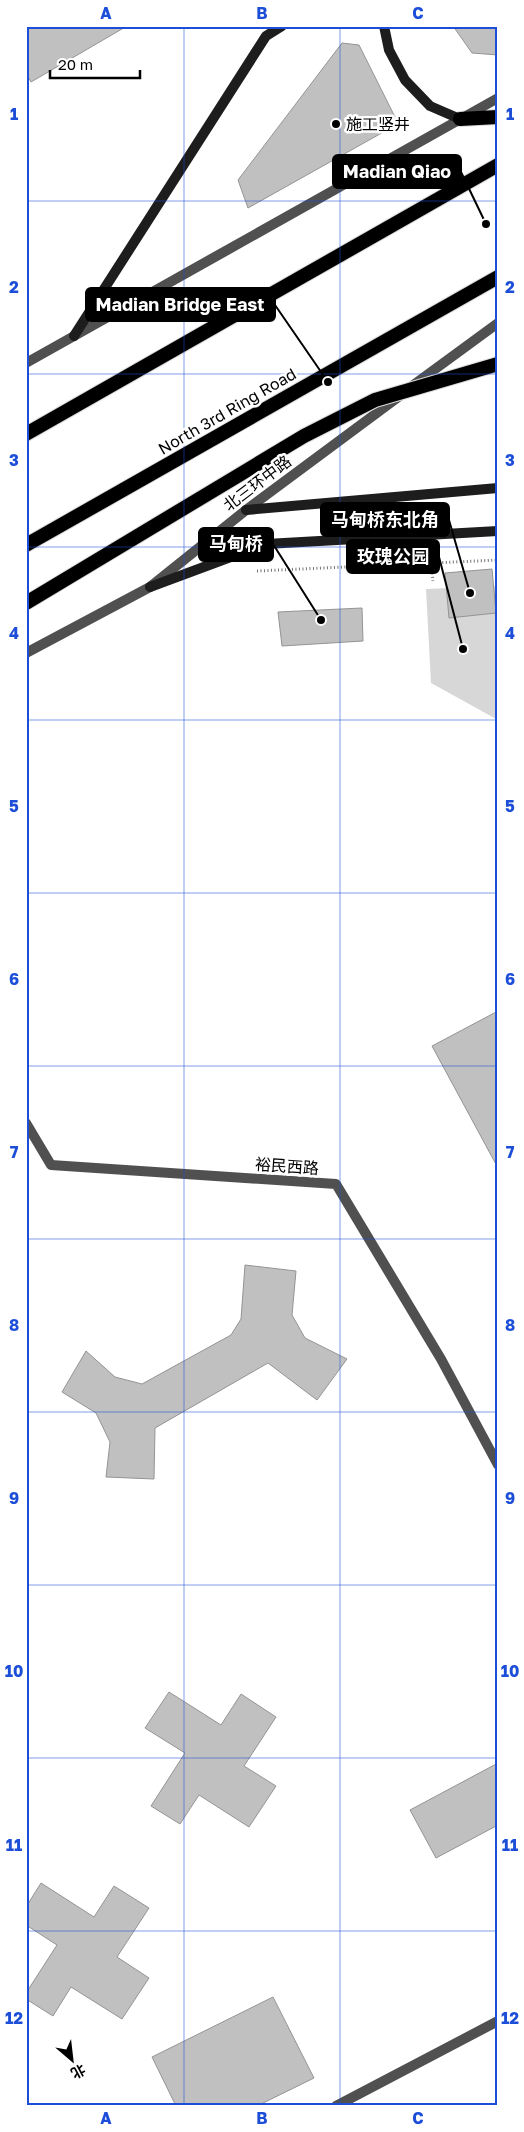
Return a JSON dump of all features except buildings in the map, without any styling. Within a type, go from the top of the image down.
[{"type":"highway","points":[[460,119],[498,117]]},
{"type":"highway","points":[[26,434],[498,164]]},
{"type":"highway","name":"North 3rd Ring Road","points":[[26,545],[498,277]]},
{"type":"highway","points":[[26,603],[312,432],[375,400],[498,364]]},
{"type":"main road","points":[[74,336],[266,36],[282,26]]},
{"type":"main road","points":[[384,26],[389,50],[404,80],[430,106],[460,119]]},
{"type":"main road","points":[[246,510],[498,488]]},
{"type":"main road","points":[[150,587],[266,544],[498,531]]},
{"type":"street","points":[[26,363],[498,98]]},
{"type":"street","name":"北三环中路","points":[[26,653],[150,587],[246,510],[498,323]]},
{"type":"street","name":"裕民西路","points":[[26,1123],[51,1165],[336,1184],[441,1359],[498,1466]]},
{"type":"street","points":[[336,2106],[498,2020]]},
{"type":"path","points":[[247,571],[498,560]]},
{"type":"path","points":[[431,563],[433,581]]},
{"type":"shaded area","points":[[498,586],[498,720],[431,683],[426,589]]},
{"type":"place","name":"施工竖井","points":[[336,124]]},
{"type":"place","name":"Madian Qiao","points":[[486,224]]},
{"type":"place","name":"Madian Bridge East","points":[[328,382]]},
{"type":"place","name":"马甸桥东北角","points":[[470,593]]},
{"type":"place","name":"马甸桥","points":[[321,620]]},
{"type":"place","name":"玫瑰公园","points":[[463,649]]}]
